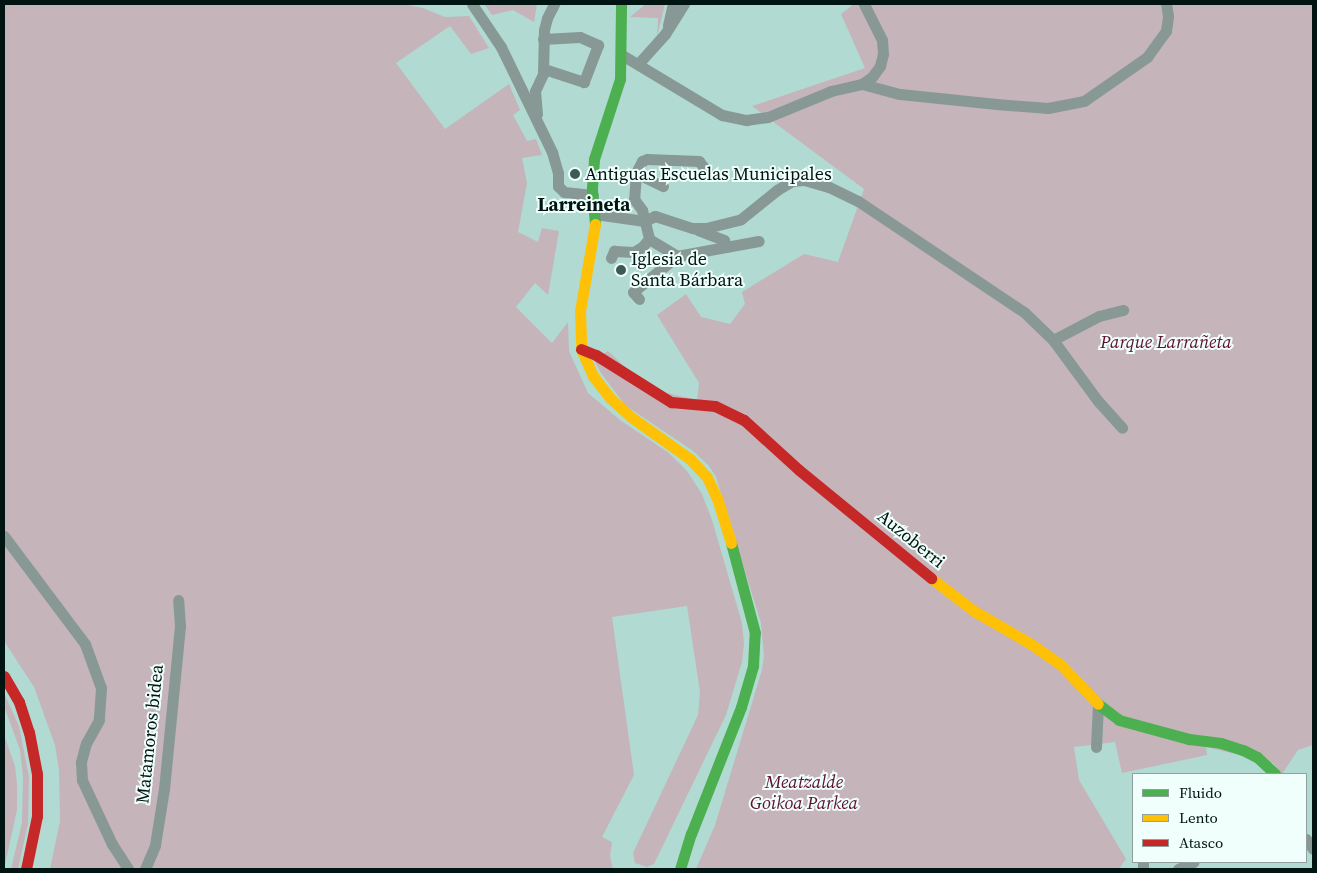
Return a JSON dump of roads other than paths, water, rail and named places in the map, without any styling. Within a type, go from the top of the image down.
[{"type":"street","points":[[472,4],[501,47],[552,152],[558,174],[558,186],[564,192],[593,195]]},
{"type":"street","points":[[534,118],[537,113],[534,103],[535,91],[544,69],[543,39],[547,18],[554,4]]},
{"type":"street","points":[[621,4],[622,56],[620,79],[596,148],[592,176],[595,214],[594,238],[580,311],[581,350],[593,376],[610,398],[631,417],[690,459],[707,477],[717,498],[747,598],[755,633],[753,666],[749,683],[691,834],[680,869]]},
{"type":"street","points":[[665,34],[673,4]]},
{"type":"street","points":[[638,64],[665,34],[684,4]]},
{"type":"street","points":[[622,56],[704,105],[733,119],[746,120],[768,117],[831,91],[862,84],[872,77],[880,66],[883,54],[882,40],[864,4]]},
{"type":"street","points":[[862,84],[900,94],[1048,108],[1084,101],[1147,57],[1166,31],[1168,16],[1166,4]]},
{"type":"street","points":[[543,39],[580,36],[598,45],[584,82],[544,69]]},
{"type":"street","points":[[678,256],[649,238],[642,210],[634,199],[636,174],[639,165],[647,159],[686,156],[699,161],[709,174]]},
{"type":"street","points":[[636,174],[663,186]]},
{"type":"street","points":[[693,228],[715,226],[741,219],[777,190],[792,181],[804,180],[819,183],[836,190],[858,201],[1006,298],[1053,340],[1098,401],[1122,428]]},
{"type":"street","points":[[595,214],[645,221],[654,216],[724,240],[726,248]]},
{"type":"street","points":[[611,258],[614,251],[634,252],[642,247],[649,238]]},
{"type":"street","points":[[639,299],[633,292],[678,256],[759,241]]},
{"type":"street","points":[[1053,340],[1099,316],[1124,310]]},
{"type":"street","name":"Auzoberri","points":[[581,350],[596,355],[671,402],[715,406],[744,420],[799,470],[901,555],[974,611],[1031,644],[1062,666],[1098,704],[1119,720],[1144,728],[1243,750],[1257,758],[1274,773]]},
{"type":"street","points":[[4,536],[85,644],[101,688],[100,720],[86,744],[81,762],[82,780],[112,844],[128,869]]},
{"type":"street","name":"Matamoros bidea","points":[[145,869],[155,845],[164,788],[180,626],[178,600]]},
{"type":"street","points":[[4,676],[19,702],[37,774],[37,816],[26,869]]},
{"type":"street","points":[[1096,747],[1098,704]]},
{"type":"street","points":[[667,869],[728,741]]},
{"type":"street","points":[[1178,869],[1192,863]]},
{"type":"place","name":"Antiguas Escuelas Municipales","points":[[575,174]]},
{"type":"place","name":"Iglesia de Santa Bárbara","points":[[621,270]]},
{"type":"district","name":"Larreineta","points":[[584,205]]},
{"type":"park label","name":"Parque Larrañeta","points":[[1166,342]]},
{"type":"park label","name":"Meatzalde Goikoa Parkea","points":[[804,793]]}]
